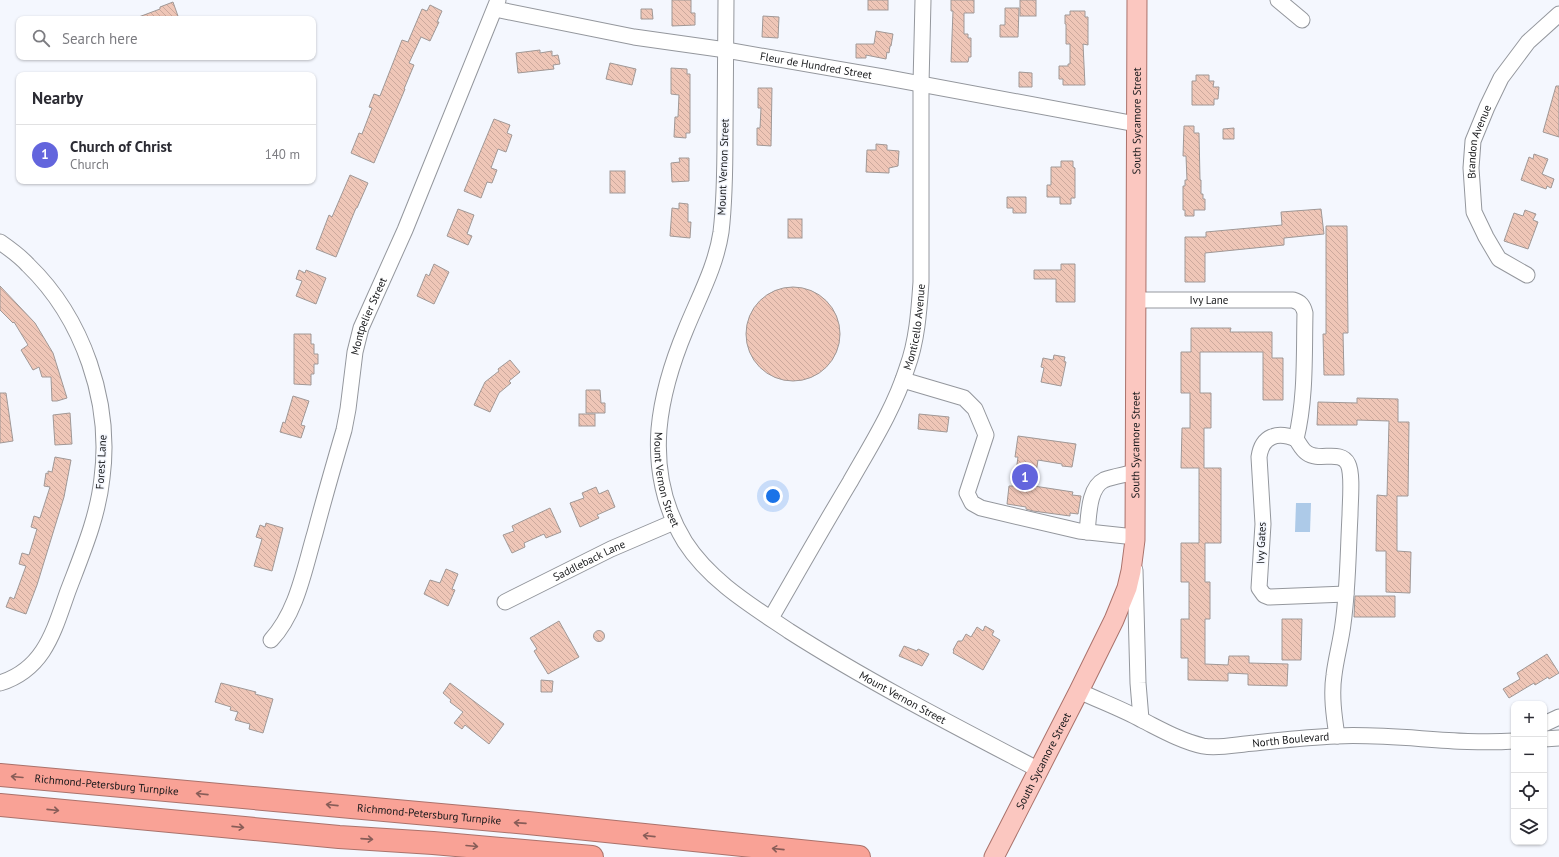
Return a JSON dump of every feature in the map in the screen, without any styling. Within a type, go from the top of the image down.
[{"type":"highway","name":"Richmond-Petersburg Turnpike","points":[[0,775],[528,823],[859,857]]},
{"type":"highway","points":[[0,805],[339,837],[433,843],[592,857]]},
{"type":"main road","name":"South Sycamore Street","points":[[994,857],[1079,691],[1127,588],[1131,571],[1135,538],[1137,0]]},
{"type":"street","name":"Mount Vernon Street","points":[[726,0],[724,171],[721,233],[709,275],[685,330],[674,362],[659,428],[658,460],[661,482],[664,496],[674,522],[685,543],[699,560],[718,580],[739,597],[868,679],[950,724],[1039,770]]},
{"type":"street","name":"Monticello Avenue","points":[[771,618],[875,438],[896,398],[908,367],[915,340],[919,314],[921,282],[921,84],[923,0]]},
{"type":"street","points":[[1278,0],[1302,20]]},
{"type":"street","name":"Fleur de Hundred Street","points":[[496,4],[634,37],[726,50],[1136,124]]},
{"type":"street","name":"Montpelier Street","points":[[271,640],[281,629],[288,617],[302,580],[344,430],[355,352],[361,328],[404,230],[496,4]]},
{"type":"street","name":"Brandon Avenue","points":[[1527,275],[1499,259],[1474,212],[1471,168],[1473,141],[1501,78],[1528,42],[1559,14]]},
{"type":"street","name":"Forest Lane","points":[[0,242],[29,266],[66,312],[76,331],[94,376],[99,396],[103,422],[104,454],[99,497],[90,531],[53,633],[44,650],[34,664],[11,680],[0,683]]},
{"type":"street","name":"Ivy Lane","points":[[1136,300],[1293,300],[1299,302],[1304,307],[1305,312],[1302,403],[1296,438]]},
{"type":"street","points":[[903,380],[964,398],[975,410],[986,435],[967,493],[972,503],[981,508],[1087,532],[1135,538],[1138,683],[1141,719]]},
{"type":"street","name":"Ivy Gates","points":[[1296,438],[1288,435],[1271,437],[1264,442],[1260,449],[1259,457],[1262,524],[1259,588],[1264,595],[1269,597],[1346,594]]},
{"type":"street","points":[[1296,438],[1306,453],[1314,456],[1338,456],[1348,463],[1350,469],[1346,594],[1343,624],[1333,683],[1334,713],[1337,736]]},
{"type":"street","points":[[1087,532],[1096,487],[1104,480],[1135,472]]},
{"type":"street","name":"Saddleback Lane","points":[[505,602],[611,549],[674,522]]},
{"type":"street","name":"North Boulevard","points":[[1079,691],[1141,719],[1173,736],[1205,746],[1229,746],[1296,738],[1370,735],[1446,741],[1511,741]]},
{"type":"street","points":[[1547,723],[1559,717]]},
{"type":"street","points":[[1486,742],[1511,735]]},
{"type":"street","points":[[1547,739],[1559,738]]},
{"type":"water","points":[[1296,503],[1311,503],[1310,532],[1295,532]]},
{"type":"building","points":[[672,0],[691,0],[691,13],[695,13],[695,25],[672,26]]},
{"type":"building","points":[[868,0],[888,0],[888,10],[868,10]]},
{"type":"building","points":[[951,0],[974,0],[974,13],[964,13],[964,34],[968,34],[968,38],[971,38],[971,57],[969,57],[968,62],[951,62],[953,11],[951,11]]},
{"type":"building","points":[[1020,0],[1036,0],[1036,16],[1020,16]]},
{"type":"building","points":[[173,2],[178,16],[141,16],[160,9],[160,7]]},
{"type":"building","points":[[430,5],[442,11],[437,22],[439,22],[430,41],[421,37],[409,63],[414,65],[374,163],[351,153],[359,133],[362,134],[372,108],[369,107],[374,94],[380,96],[402,40],[408,42],[422,9],[427,11]]},
{"type":"building","points":[[1005,8],[1019,8],[1018,37],[1000,37],[1000,25],[1005,25]]},
{"type":"building","points":[[641,9],[652,9],[653,19],[641,19]]},
{"type":"building","points":[[1070,11],[1085,11],[1085,17],[1088,17],[1088,45],[1083,44],[1085,85],[1063,85],[1063,79],[1059,79],[1059,66],[1068,66],[1068,64],[1070,64],[1070,44],[1066,44],[1065,15],[1070,15]]},
{"type":"building","points":[[763,16],[779,17],[778,38],[762,37]]},
{"type":"building","points":[[876,31],[893,34],[891,46],[889,53],[887,52],[886,59],[866,55],[866,58],[856,58],[856,44],[874,44]]},
{"type":"building","points":[[540,50],[540,53],[552,51],[552,56],[558,55],[560,64],[553,65],[554,69],[518,73],[516,53]]},
{"type":"building","points":[[610,63],[636,69],[632,85],[606,79]]},
{"type":"building","points":[[671,68],[687,69],[687,74],[690,74],[690,133],[686,133],[686,138],[674,137],[675,117],[678,117],[679,95],[671,94]]},
{"type":"building","points":[[1019,72],[1032,73],[1032,87],[1019,87]]},
{"type":"building","points":[[1196,75],[1209,75],[1209,81],[1214,81],[1213,87],[1219,87],[1218,99],[1214,99],[1214,105],[1192,105],[1192,81],[1196,81]]},
{"type":"building","points":[[1556,86],[1559,86],[1559,137],[1543,132]]},
{"type":"building","points":[[758,88],[772,88],[771,146],[757,145],[757,128],[760,128],[761,108],[758,108]]},
{"type":"building","points":[[494,119],[510,125],[507,133],[512,135],[506,152],[498,149],[491,168],[497,170],[492,183],[487,182],[481,198],[464,191]]},
{"type":"building","points":[[1184,126],[1194,126],[1194,133],[1199,133],[1201,194],[1203,194],[1203,199],[1205,199],[1205,210],[1194,210],[1194,216],[1185,216],[1185,210],[1183,210],[1183,186],[1185,186],[1185,180],[1187,180],[1186,156],[1183,156]]},
{"type":"building","points":[[1234,128],[1234,139],[1223,139],[1223,129]]},
{"type":"building","points":[[876,144],[887,145],[887,150],[899,151],[898,166],[889,168],[889,173],[866,172],[867,150],[876,150]]},
{"type":"building","points":[[1534,154],[1548,159],[1542,174],[1554,179],[1551,188],[1547,186],[1546,189],[1521,180],[1529,157],[1533,159]]},
{"type":"building","points":[[679,158],[689,158],[689,181],[672,182],[671,163],[680,162]]},
{"type":"building","points":[[1061,161],[1073,161],[1073,167],[1075,168],[1075,198],[1071,198],[1071,204],[1060,204],[1060,197],[1047,197],[1047,185],[1051,185],[1051,167],[1061,167]]},
{"type":"building","points":[[610,171],[625,171],[625,193],[610,193]]},
{"type":"building","points":[[350,175],[368,183],[336,257],[316,249],[329,215],[332,217]]},
{"type":"building","points":[[1007,197],[1026,197],[1026,213],[1013,213],[1013,208],[1007,208]]},
{"type":"building","points":[[679,203],[688,204],[688,222],[691,222],[690,238],[670,236],[672,208],[679,209]]},
{"type":"building","points":[[458,209],[474,215],[467,234],[472,236],[468,245],[447,236]]},
{"type":"building","points":[[1321,209],[1324,234],[1284,238],[1284,245],[1205,253],[1205,282],[1185,282],[1185,237],[1206,237],[1206,232],[1282,225],[1281,212]]},
{"type":"building","points":[[1525,210],[1536,214],[1533,220],[1538,222],[1528,249],[1504,241],[1514,213],[1523,216]]},
{"type":"building","points":[[788,219],[802,219],[802,238],[788,238]]},
{"type":"building","points":[[1326,226],[1347,226],[1348,333],[1343,333],[1344,375],[1324,375],[1323,334],[1326,334]]},
{"type":"building","points":[[434,264],[449,272],[434,304],[417,296],[426,274],[429,276]]},
{"type":"building","points":[[1061,264],[1075,264],[1075,302],[1056,302],[1056,279],[1034,279],[1034,270],[1061,270]]},
{"type":"building","points":[[299,270],[305,273],[306,270],[326,278],[316,304],[296,296],[302,281],[296,279]]},
{"type":"building","points":[[0,286],[35,323],[53,353],[67,398],[52,401],[51,377],[42,377],[39,367],[33,370],[21,350],[28,345],[14,322],[13,323],[0,310]]},
{"type":"building","points":[[784,287],[802,287],[811,290],[827,300],[837,316],[840,325],[840,343],[837,352],[827,368],[811,378],[802,381],[784,381],[775,378],[759,368],[749,352],[746,343],[746,325],[749,316],[759,300],[775,290]]},
{"type":"building","points":[[1191,328],[1231,328],[1230,332],[1272,332],[1272,358],[1283,358],[1283,400],[1263,400],[1263,352],[1200,352],[1200,393],[1211,393],[1211,428],[1204,428],[1204,468],[1221,468],[1221,543],[1205,543],[1205,582],[1210,582],[1210,619],[1205,619],[1205,664],[1228,665],[1229,656],[1249,656],[1249,663],[1288,664],[1287,686],[1248,685],[1248,674],[1228,673],[1228,681],[1188,680],[1188,658],[1181,658],[1181,619],[1189,619],[1189,582],[1181,582],[1181,543],[1199,543],[1199,468],[1181,468],[1182,428],[1190,428],[1190,393],[1181,393],[1181,352],[1191,352]]},
{"type":"building","points":[[294,334],[311,334],[311,344],[314,344],[314,354],[318,354],[318,364],[314,364],[314,374],[311,374],[311,385],[294,384]]},
{"type":"building","points":[[1054,355],[1065,357],[1064,361],[1066,362],[1061,386],[1041,382],[1044,368],[1041,367],[1043,358],[1053,360]]},
{"type":"building","points":[[510,360],[520,372],[509,381],[511,383],[499,393],[490,412],[474,405],[485,382]]},
{"type":"building","points":[[586,390],[600,390],[601,403],[605,403],[605,413],[586,413]]},
{"type":"building","points":[[0,393],[6,393],[13,441],[0,443]]},
{"type":"building","points":[[293,396],[309,401],[301,425],[305,426],[301,438],[280,432],[283,422],[285,423]]},
{"type":"building","points":[[1357,398],[1398,399],[1398,422],[1409,422],[1408,496],[1397,496],[1397,551],[1411,552],[1410,593],[1386,592],[1386,551],[1376,551],[1377,495],[1387,496],[1389,421],[1357,420],[1357,425],[1317,425],[1318,402],[1357,403]]},
{"type":"building","points":[[70,413],[72,444],[55,445],[53,415]]},
{"type":"building","points":[[579,414],[595,414],[595,426],[579,426]]},
{"type":"building","points":[[919,414],[949,417],[947,432],[918,429]]},
{"type":"building","points":[[1018,436],[1076,444],[1072,467],[1038,460],[1034,486],[1073,492],[1072,495],[1081,496],[1078,514],[1070,513],[1070,516],[1033,511],[1026,509],[1026,507],[1007,504],[1009,486],[1014,486],[1018,457],[1015,457]]},
{"type":"building","points":[[55,457],[71,460],[64,497],[37,585],[26,614],[6,607],[10,597],[14,599],[26,566],[19,564],[22,553],[29,555],[37,529],[31,527],[34,516],[40,518],[50,487],[44,486],[46,473],[48,474],[48,471],[52,472]]},
{"type":"building","points":[[596,487],[599,494],[608,490],[615,507],[597,515],[599,518],[580,527],[570,503],[584,498],[582,493]]},
{"type":"building","points":[[550,508],[561,532],[546,538],[544,534],[524,543],[525,547],[512,553],[503,535],[514,531],[512,526]]},
{"type":"building","points":[[266,523],[283,528],[272,571],[254,566],[262,539],[256,537],[260,525],[265,527]]},
{"type":"building","points":[[446,569],[458,574],[452,589],[455,590],[448,606],[424,594],[430,580],[440,583]]},
{"type":"building","points":[[1355,596],[1395,596],[1395,617],[1354,617]]},
{"type":"building","points":[[1282,619],[1302,619],[1301,660],[1282,660]]},
{"type":"building","points":[[559,621],[579,657],[548,674],[534,651],[537,649],[530,638]]},
{"type":"building","points":[[985,626],[994,631],[992,635],[1000,640],[983,670],[953,653],[953,650],[958,641],[962,641],[966,634],[971,637],[977,627],[983,631]]},
{"type":"building","points":[[599,630],[603,632],[605,636],[603,640],[599,642],[595,640],[593,636],[595,632]]},
{"type":"building","points":[[904,646],[917,651],[918,649],[929,654],[922,666],[899,656]]},
{"type":"building","points":[[1547,654],[1559,673],[1549,679],[1548,677],[1535,685],[1534,683],[1509,698],[1503,689],[1520,679],[1517,673]]},
{"type":"building","points":[[541,680],[553,681],[552,692],[541,692]]},
{"type":"building","points":[[221,683],[256,692],[255,694],[273,699],[263,733],[249,729],[250,724],[235,720],[238,712],[230,710],[231,707],[215,702]]},
{"type":"building","points":[[450,683],[504,724],[489,744],[465,725],[462,729],[454,723],[463,712],[450,702],[451,700],[443,693]]},
{"type":"place","name":"Church of Christ","points":[[1025,477]]}]
